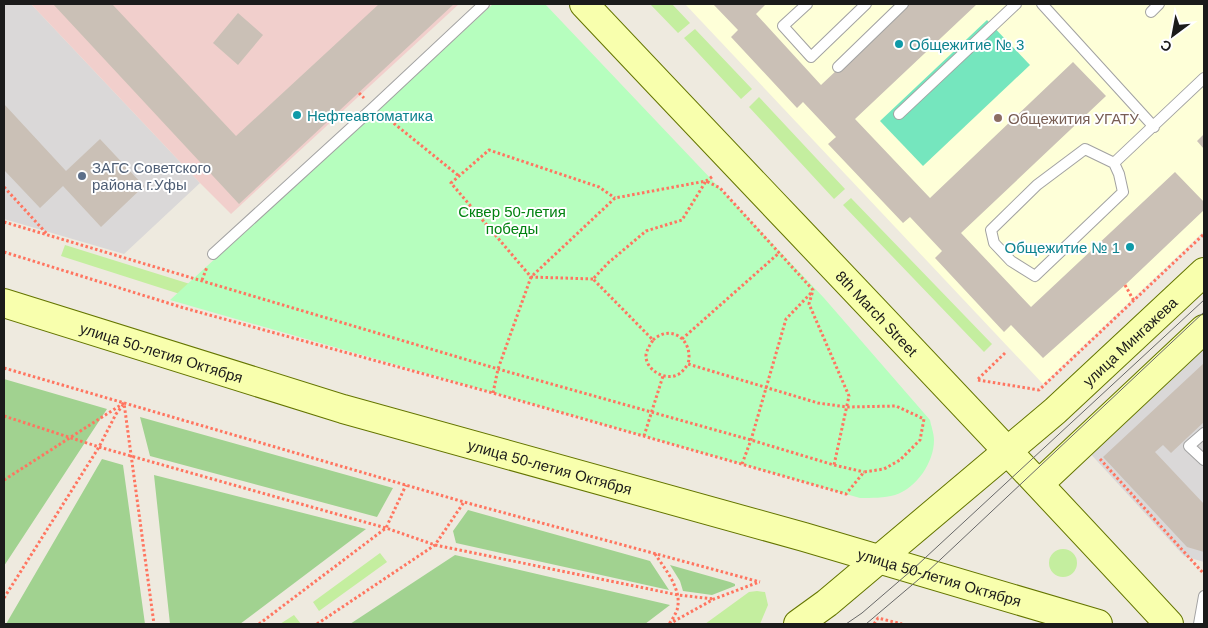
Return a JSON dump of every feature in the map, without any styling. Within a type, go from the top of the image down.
[{"type":"main road","name":"8th March Street","points":[[587,4],[1169,624]]},
{"type":"main road","name":"улица Мингажева","points":[[798,624],[827,603],[1055,411],[1204,272]]},
{"type":"main road","name":"улица 50-летия Октября","points":[[4,303],[343,409],[804,537],[1098,624]]},
{"type":"main road","points":[[1039,484],[1204,329]]},
{"type":"lane","points":[[213,254],[374,108],[484,4]]},
{"type":"lane","points":[[807,4],[784,26],[812,57],[866,4]]},
{"type":"lane","points":[[838,67],[903,4]]},
{"type":"lane","points":[[899,114],[1016,4]]},
{"type":"lane","points":[[1042,4],[1154,127]]},
{"type":"lane","points":[[1151,12],[1160,4]]},
{"type":"lane","points":[[1114,163],[1204,78]]},
{"type":"lane","points":[[1085,148],[1114,163],[1119,174],[1123,192],[1035,276],[1011,261],[994,243],[991,230],[1037,185],[1085,148]]},
{"type":"lane","points":[[1204,433],[1189,446],[1204,460]]},
{"type":"lane","points":[[1199,624],[1204,596]]},
{"type":"path","points":[[359,93],[374,108],[459,176]]},
{"type":"path","points":[[615,198],[600,187],[489,150],[451,183],[530,276],[592,279],[653,340]]},
{"type":"path","points":[[592,279],[646,231],[682,220],[706,181],[732,160]]},
{"type":"path","points":[[493,393],[498,369],[530,276],[615,198],[706,181],[720,188],[813,290]]},
{"type":"path","points":[[4,187],[47,234]]},
{"type":"path","points":[[4,222],[498,369],[834,465],[864,472],[884,469],[900,460],[920,440],[924,419],[896,406],[847,407],[818,402],[688,364]]},
{"type":"path","points":[[1005,353],[978,380],[1039,390],[1204,234]]},
{"type":"path","points":[[4,252],[184,308],[493,393],[846,494],[864,472]]},
{"type":"path","points":[[682,339],[779,253]]},
{"type":"path","points":[[1125,285],[1134,301]]},
{"type":"path","points":[[742,464],[751,440],[786,319],[813,290]]},
{"type":"path","points":[[813,290],[809,304],[849,396],[834,465]]},
{"type":"path","points":[[664,333],[674,334],[682,339],[688,347],[690,357],[688,364],[677,376],[663,376],[653,370],[647,360],[648,348],[653,340],[664,333]]},
{"type":"path","points":[[4,368],[464,502],[655,553],[760,582],[714,599],[669,624],[677,609],[678,595],[655,553]]},
{"type":"path","points":[[644,436],[663,376]]},
{"type":"path","points":[[4,480],[124,403]]},
{"type":"path","points":[[4,598],[99,447],[116,414],[124,403]]},
{"type":"path","points":[[124,403],[154,624]]},
{"type":"path","points":[[4,416],[131,457],[386,528],[435,545],[678,595],[714,599]]},
{"type":"path","points":[[1095,454],[1204,574]]},
{"type":"path","points":[[259,624],[386,528],[406,485]]},
{"type":"path","points":[[318,624],[435,545],[464,502]]},
{"type":"path","points":[[874,624],[878,618],[902,624]]},
{"type":"shaded area","points":[[4,4],[31,4],[200,183],[124,254],[4,219]]},
{"type":"shaded area","points":[[31,4],[459,4],[231,214]]},
{"type":"shaded area","name":"Общежития УГАТУ","points":[[685,4],[1204,4],[1204,231],[1043,384]]},
{"type":"shaded area","points":[[1204,341],[1204,562],[1184,556],[1087,450]]},
{"type":"green space","name":"Сквер 50-летия победы","points":[[493,4],[545,4],[824,298],[930,420],[934,440],[931,457],[923,473],[910,487],[903,492],[891,496],[860,498],[170,300]]},
{"type":"green space","points":[[650,4],[672,4],[690,23],[678,33]]},
{"type":"green space","points":[[987,20],[1030,65],[923,166],[880,121]]},
{"type":"green space","points":[[695,29],[752,89],[741,99],[684,38]]},
{"type":"green space","points":[[759,97],[845,189],[834,199],[749,107]]},
{"type":"green space","points":[[851,198],[992,344],[984,352],[843,205]]},
{"type":"green space","points":[[65,245],[190,284],[186,296],[61,256]]},
{"type":"green space","points":[[4,379],[107,409],[4,566]]},
{"type":"green space","points":[[140,417],[393,488],[377,517],[150,456]]},
{"type":"green space","points":[[102,459],[123,465],[145,624],[6,624]]},
{"type":"green space","points":[[154,475],[366,529],[240,624],[170,624]]},
{"type":"green space","points":[[468,510],[650,561],[669,590],[456,543],[453,531]]},
{"type":"green space","points":[[1063,549],[1073,553],[1077,563],[1073,573],[1063,577],[1053,573],[1049,563],[1053,553]]},
{"type":"green space","points":[[380,553],[387,562],[319,611],[313,602]]},
{"type":"green space","points":[[455,555],[670,605],[645,624],[350,624]]},
{"type":"green space","points":[[670,565],[730,582],[735,584],[735,586],[712,595],[683,591],[680,581]]},
{"type":"green space","points":[[749,592],[765,592],[768,605],[760,624],[705,624]]},
{"type":"green space","points":[[294,615],[301,624],[280,624]]},
{"type":"building","name":"Нефтеавтоматика","points":[[53,4],[115,4],[113,5],[236,136],[379,4],[454,4],[239,204]]},
{"type":"building","points":[[713,4],[766,4],[756,14],[821,85],[907,4],[977,4],[855,119],[930,198],[1073,62],[1106,96],[961,233],[1031,307],[1175,172],[1204,202],[1204,210],[1125,285],[1043,358],[1011,325],[1004,332],[935,258],[942,251],[910,217],[903,223],[828,144],[836,137],[803,102],[797,108],[731,37],[738,30]]},
{"type":"building","points":[[238,13],[263,35],[238,65],[213,43]]},
{"type":"building","points":[[4,104],[66,171],[100,139],[144,186],[101,227],[63,186],[40,208],[4,170]]},
{"type":"building","points":[[1204,134],[1204,149],[1197,141]]},
{"type":"building","points":[[1204,363],[1204,422],[1171,453],[1163,445],[1155,452],[1204,504],[1204,552],[1187,547],[1103,457]]},
{"type":"tram line","points":[[846,624],[862,613],[912,570],[1204,300]]},
{"type":"tram line","points":[[866,624],[925,574],[1204,312]]},
{"type":"place","name":"Общежитие № 3","points":[[899,44]]},
{"type":"place","name":"Нефтеавтоматика","points":[[297,115]]},
{"type":"place","name":"Общежития УГАТУ","points":[[998,118]]},
{"type":"place","name":"ЗАГС Советского района г.Уфы","points":[[82,176]]},
{"type":"place","name":"Общежитие № 1","points":[[1130,247]]}]
